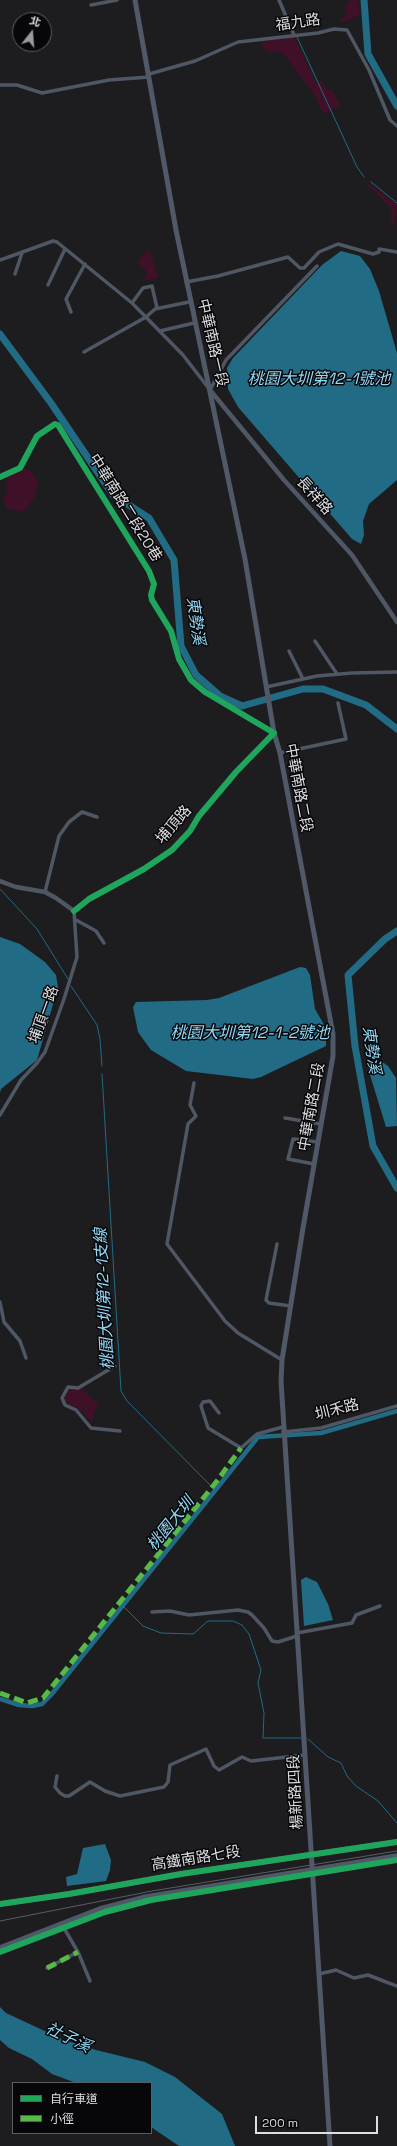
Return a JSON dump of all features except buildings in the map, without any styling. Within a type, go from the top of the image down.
[{"type":"main road","name":"中華南路一段","points":[[135,0],[189,302],[210,390],[247,573],[272,718]]},
{"type":"main road","name":"中華南路二段","points":[[272,718],[274,733],[280,753],[333,1034],[334,1056],[314,1164],[282,1360],[283,1432]]},
{"type":"main road","name":"楊新路四段","points":[[283,1432],[312,1854],[330,2146]]},
{"type":"main road","name":"高鐵南路七段","points":[[0,1904],[69,1894],[181,1874],[397,1842]]},
{"type":"main road","name":"高鐵南路七段","points":[[0,1948],[100,1909],[146,1897],[397,1856]]},
{"type":"street","points":[[91,5],[117,0]]},
{"type":"street","points":[[279,0],[294,35]]},
{"type":"street","name":"福九路","points":[[0,85],[17,85],[42,93],[109,80],[149,75],[195,61],[238,42],[334,30],[347,30],[369,70],[390,120],[397,126]]},
{"type":"street","points":[[0,260],[53,241],[58,242],[132,303],[183,355],[210,390],[226,360],[317,266]]},
{"type":"street","points":[[186,282],[218,276],[288,257],[300,268],[304,268],[319,252],[338,244],[373,254],[380,252],[379,249],[397,252]]},
{"type":"street","points":[[48,285],[65,249]]},
{"type":"street","points":[[15,274],[22,253]]},
{"type":"street","points":[[71,312],[66,299],[85,264]]},
{"type":"street","points":[[132,303],[143,288],[152,286],[157,308]]},
{"type":"street","points":[[84,352],[146,317],[157,308],[189,302]]},
{"type":"street","points":[[160,331],[194,323]]},
{"type":"street","name":"長祥路","points":[[210,390],[284,480],[352,555],[397,622]]},
{"type":"street","name":"中華南路二段20巷","points":[[0,476],[20,468],[37,436],[55,424],[58,425],[149,571],[154,584],[151,595],[152,600],[171,631],[179,659],[191,680],[205,692],[274,733]]},
{"type":"street","points":[[316,641],[337,674]]},
{"type":"street","points":[[289,651],[303,679]]},
{"type":"street","points":[[267,690],[303,679],[337,674],[397,672]]},
{"type":"street","points":[[280,753],[346,739],[338,703]]},
{"type":"street","name":"埔頂路","points":[[74,911],[88,899],[149,866],[172,850],[190,831],[199,816],[236,772],[274,733]]},
{"type":"street","points":[[45,892],[59,836],[69,822],[82,812],[97,816]]},
{"type":"street","points":[[0,881],[16,887],[45,892],[74,911]]},
{"type":"street","name":"埔頂一路","points":[[0,1115],[21,1080],[45,1052],[77,957],[76,920],[74,911]]},
{"type":"street","points":[[76,920],[96,932],[104,943]]},
{"type":"street","points":[[194,1083],[190,1105],[196,1116],[188,1124],[167,1244],[225,1321],[254,1344],[282,1360]]},
{"type":"street","points":[[284,1118],[321,1124]]},
{"type":"street","points":[[314,1164],[288,1160],[293,1139],[318,1142]]},
{"type":"street","points":[[277,1244],[266,1297],[269,1303],[291,1306]]},
{"type":"street","points":[[0,1302],[4,1322],[20,1341],[26,1358]]},
{"type":"street","points":[[115,1366],[78,1388],[68,1387],[62,1398],[66,1405],[76,1410],[90,1428],[120,1431]]},
{"type":"street","name":"圳禾路","points":[[219,1413],[210,1401],[203,1402],[201,1406],[208,1428],[241,1448],[257,1434],[321,1428],[397,1406]]},
{"type":"street","points":[[152,1612],[170,1611],[189,1615],[238,1610],[248,1612],[264,1628],[272,1641],[278,1642],[297,1634],[352,1623],[356,1615],[380,1606]]},
{"type":"street","points":[[57,1776],[55,1787],[62,1795],[69,1796],[90,1782],[105,1791],[120,1796],[164,1787],[168,1782],[170,1764],[206,1749],[214,1766],[219,1770],[242,1757],[251,1761],[305,1754]]},
{"type":"street","points":[[61,1923],[78,1952],[90,1981]]},
{"type":"street","points":[[47,1968],[78,1952]]},
{"type":"street","points":[[319,1974],[336,1970],[354,1978],[368,1975],[397,1986]]},
{"type":"shaded area","points":[[349,0],[358,0],[360,15],[341,23],[340,20],[346,16],[344,6],[349,4]]},
{"type":"shaded area","points":[[294,36],[316,83],[321,82],[328,90],[331,89],[341,105],[324,114],[314,94],[283,53],[267,51],[261,45],[261,42]]},
{"type":"shaded area","points":[[366,182],[397,204],[395,226],[391,225],[391,208],[366,184]]},
{"type":"shaded area","points":[[150,249],[158,278],[142,281],[148,273],[137,261]]},
{"type":"shaded area","points":[[21,466],[32,472],[38,482],[35,496],[24,512],[6,508],[3,500],[8,487],[5,475]]},
{"type":"shaded area","points":[[70,1388],[81,1388],[98,1405],[91,1422],[82,1411],[67,1403],[65,1400],[65,1395]]},
{"type":"water","name":"桃園大圳第12-1號池","points":[[341,251],[360,256],[370,269],[379,291],[397,353],[397,480],[369,504],[363,521],[364,535],[361,544],[352,539],[238,407],[228,389],[227,368],[233,358],[322,265]]},
{"type":"water","points":[[0,937],[20,944],[45,962],[56,975],[58,987],[37,1060],[1,1089],[0,1093]]},
{"type":"water","name":"桃園大圳第12-1-2號池","points":[[300,967],[306,968],[310,975],[315,1009],[326,1028],[326,1046],[261,1077],[253,1079],[186,1071],[151,1050],[138,1032],[133,1007],[136,1002],[207,1000],[219,998]]},
{"type":"water","points":[[375,1061],[381,1061],[388,1066],[396,1078],[397,1126],[386,1127],[367,1065]]},
{"type":"water","points":[[306,1577],[317,1582],[328,1604],[333,1620],[304,1626],[301,1580]]},
{"type":"water","points":[[105,1844],[111,1860],[110,1870],[106,1881],[67,1886],[66,1877],[77,1874],[83,1848]]},
{"type":"water","points":[[0,2007],[6,2013],[64,2040],[96,2050],[145,2062],[175,2077],[222,2114],[235,2146],[179,2146],[152,2128],[152,2082],[73,2082],[52,2074],[32,2059],[9,2048],[0,2040]]},
{"type":"waterway","points":[[364,0],[368,54],[397,106]]},
{"type":"waterway","points":[[297,37],[357,167],[364,177]]},
{"type":"waterway","points":[[371,182],[397,203]]},
{"type":"waterway","name":"東勢溪","points":[[0,334],[51,403],[113,495],[149,518],[174,560],[181,646],[196,675],[220,696],[242,706],[303,689],[323,689],[366,705],[397,729]]},
{"type":"waterway","name":"桃園大圳第12-1支線","points":[[0,889],[37,929],[68,979]]},
{"type":"waterway","name":"東勢溪","points":[[397,931],[385,939],[348,975],[355,1046],[373,1146],[397,1188]]},
{"type":"waterway","name":"桃園大圳第12-1支線","points":[[71,986],[97,1025],[100,1039],[102,1066]]},
{"type":"waterway","name":"桃園大圳第12-1支線","points":[[102,1074],[121,1391],[127,1401],[211,1486]]},
{"type":"waterway","name":"桃園大圳","points":[[0,1699],[19,1705],[32,1706],[42,1704],[51,1695],[258,1437],[321,1433],[397,1411]]},
{"type":"waterway","points":[[122,1605],[143,1626],[161,1633],[193,1634],[208,1621],[233,1621],[242,1625],[249,1634],[261,1670],[258,1683],[264,1713],[263,1738],[301,1738]]},
{"type":"waterway","points":[[308,1739],[328,1757],[341,1763],[347,1776],[356,1786],[378,1801],[397,1823]]},
{"type":"railway","points":[[0,1921],[152,1891],[397,1851]]},
{"type":"marked path","points":[[0,1693],[27,1703],[43,1698],[217,1481],[241,1448]]},
{"type":"marked path","points":[[47,1968],[78,1952]]},
{"type":"cycle path","points":[[0,477],[20,468],[37,436],[55,424],[58,425],[149,571],[154,584],[151,595],[152,600],[171,631],[179,659],[191,680],[205,692],[274,733],[236,772],[199,816],[190,831],[172,850],[144,869],[89,899],[74,911]]},
{"type":"cycle path","points":[[0,1904],[69,1894],[181,1874],[397,1842]]},
{"type":"cycle path","points":[[0,1952],[105,1912],[151,1900],[397,1860]]},
{"type":"water label","name":"社子溪","points":[[68,2038]]}]
